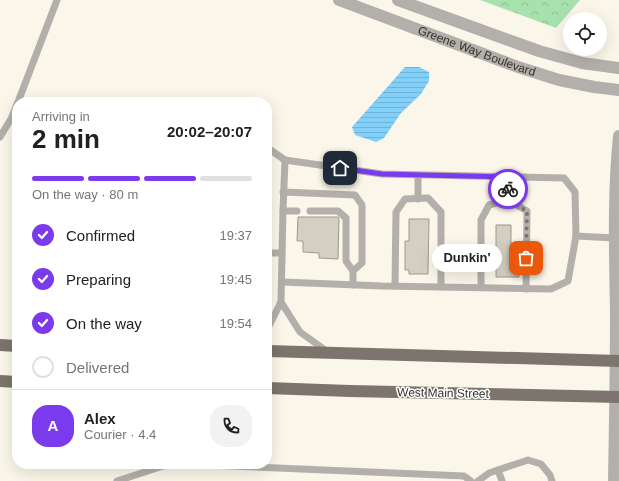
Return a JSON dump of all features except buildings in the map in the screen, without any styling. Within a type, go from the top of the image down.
[{"type":"main road","points":[[0,345],[12,346]]},
{"type":"main road","points":[[272,351],[618,361]]},
{"type":"main road","points":[[0,381],[12,382]]},
{"type":"main road","name":"West Main Street","points":[[272,388],[617,397]]},
{"type":"street","name":"Greene Way Boulevard","points":[[339,0],[525,69],[559,80],[619,90]]},
{"type":"street","name":"Greene Way Boulevard","points":[[398,0],[539,51],[582,63],[619,68]]},
{"type":"street","points":[[614,481],[618,361],[615,238],[619,136]]},
{"type":"lane","points":[[19,97],[57,0]]},
{"type":"lane","points":[[0,137],[12,116]]},
{"type":"lane","points":[[272,152],[285,160],[382,174],[564,178],[576,192],[576,236],[568,281],[551,289],[282,282]]},
{"type":"lane","points":[[272,320],[281,302],[282,211],[285,160]]},
{"type":"lane","points":[[418,175],[418,199]]},
{"type":"lane","points":[[508,177],[508,200]]},
{"type":"lane","points":[[284,192],[355,195],[362,205],[362,263],[353,271]]},
{"type":"lane","points":[[395,286],[396,212],[405,199],[428,198],[441,212],[441,287]]},
{"type":"lane","points":[[481,288],[481,220],[488,205],[508,200],[527,211],[526,289]]},
{"type":"lane","points":[[282,211],[297,211]]},
{"type":"lane","points":[[310,211],[338,211],[346,218],[346,261],[353,271],[353,285]]},
{"type":"lane","points":[[576,236],[615,238]]},
{"type":"lane","points":[[272,253],[282,253]]},
{"type":"lane","points":[[281,302],[300,332],[329,353]]},
{"type":"lane","points":[[478,481],[489,473],[528,460],[541,464],[550,475],[552,481]]},
{"type":"lane","points":[[272,468],[464,476],[471,481]]},
{"type":"lane","points":[[118,481],[153,469]]},
{"type":"lane","points":[[498,470],[502,481]]},
{"type":"green space","points":[[480,0],[580,0],[570,12],[563,12],[563,20],[556,28]]},
{"type":"water","points":[[405,67],[419,67],[429,72],[429,81],[421,94],[401,113],[384,138],[376,142],[355,135],[352,127]]},
{"type":"way so far","points":[[508,189],[508,200],[527,211],[526,258]]},
{"type":"place","name":"Dunkin'","points":[[526,258]]},
{"type":"route","points":[[340,168],[382,174],[508,177],[508,189]]}]
